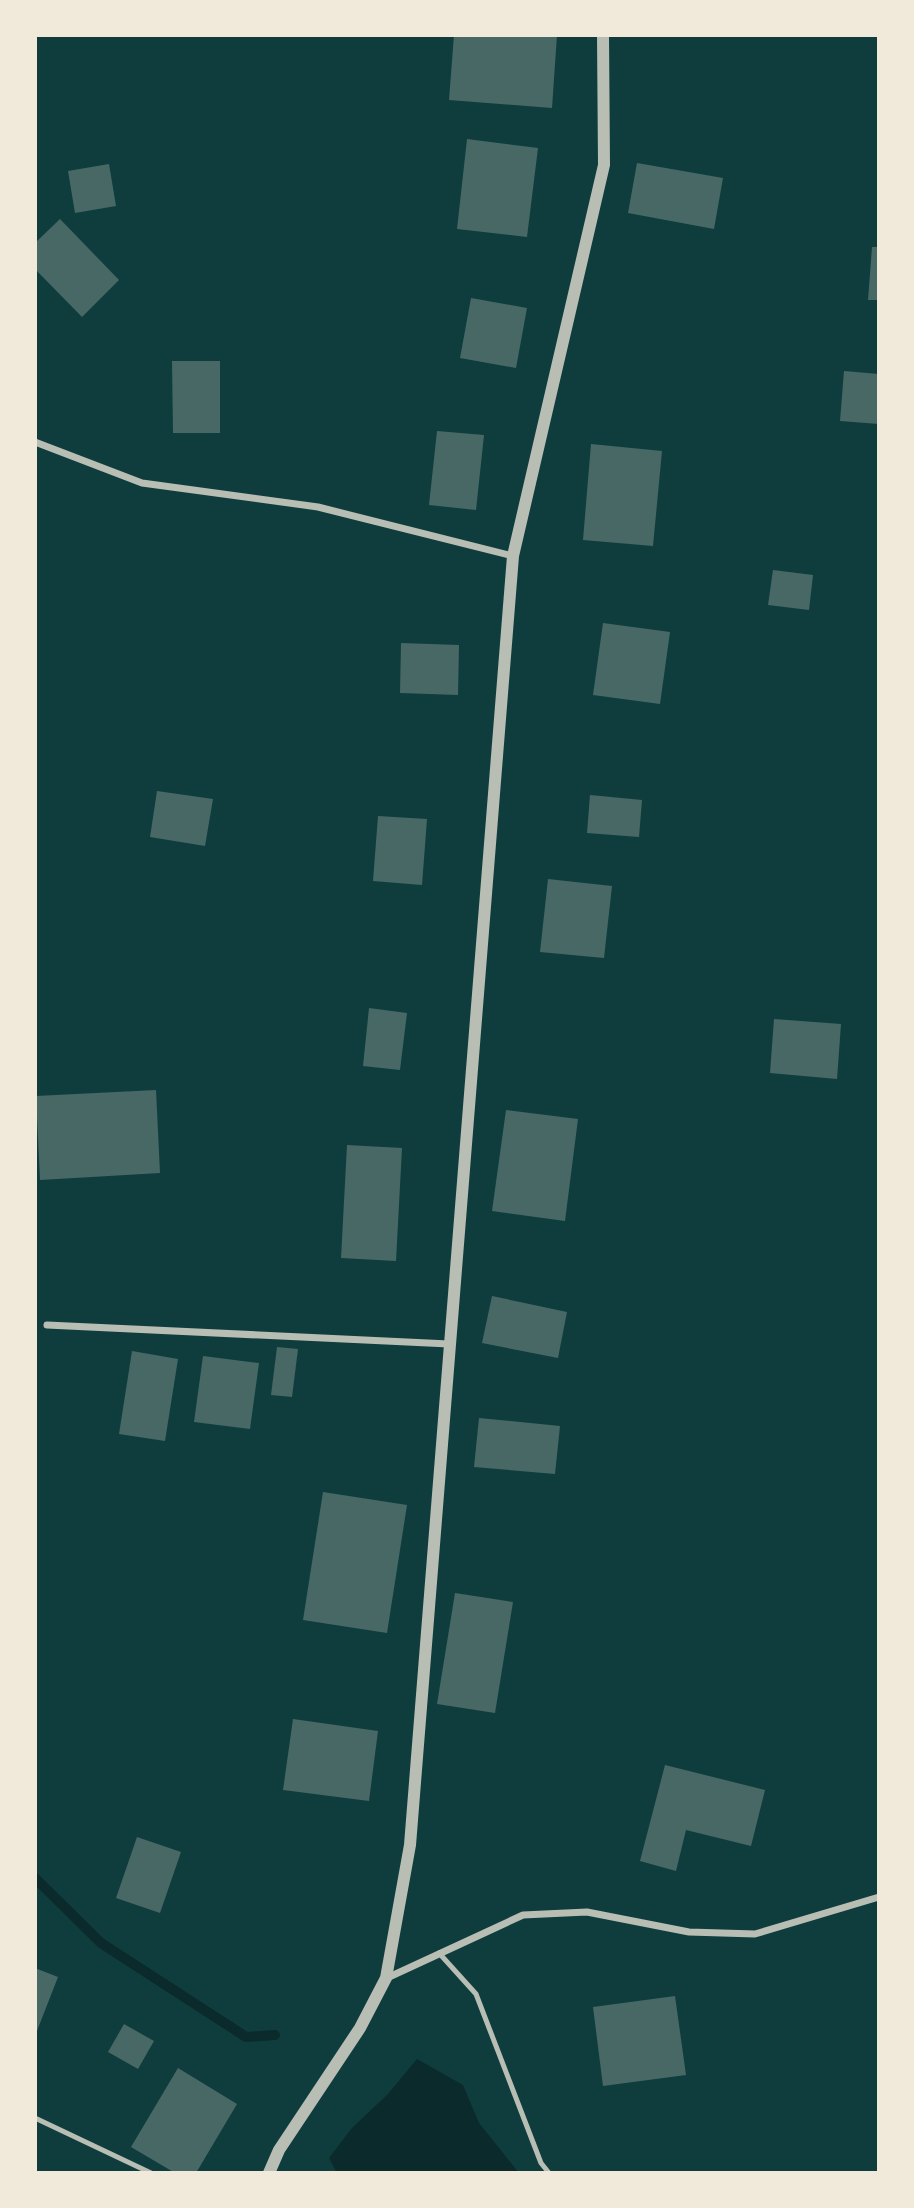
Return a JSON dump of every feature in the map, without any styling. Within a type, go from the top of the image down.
[{"type":"street","points":[[268,2173],[279,2150],[360,2028],[386,1978],[410,1845],[513,556],[604,165],[603,35]]},
{"type":"street","points":[[35,442],[142,483],[318,507],[513,556]]},
{"type":"street","points":[[47,1325],[449,1343]]},
{"type":"street","points":[[386,1978],[523,1915],[587,1912],[689,1932],[755,1934],[879,1897]]},
{"type":"lane","points":[[439,1952],[476,1994],[541,2163],[549,2173]]},
{"type":"lane","points":[[35,2118],[151,2173]]},
{"type":"water","points":[[417,2059],[463,2085],[479,2123],[519,2173],[337,2173],[329,2158],[352,2128],[388,2094]]},
{"type":"building","points":[[454,35],[557,35],[552,108],[449,100]]},
{"type":"building","points":[[467,139],[538,148],[527,237],[457,229]]},
{"type":"building","points":[[637,163],[723,178],[714,229],[628,213]]},
{"type":"building","points":[[109,164],[116,206],[75,213],[68,171]]},
{"type":"building","points":[[60,219],[119,280],[82,317],[35,269],[35,243]]},
{"type":"building","points":[[872,247],[879,247],[879,300],[868,300]]},
{"type":"building","points":[[471,298],[527,308],[516,368],[460,358]]},
{"type":"building","points":[[172,361],[220,361],[220,433],[173,433]]},
{"type":"building","points":[[844,371],[879,374],[879,424],[840,421]]},
{"type":"building","points":[[437,431],[484,435],[476,510],[429,505]]},
{"type":"building","points":[[591,444],[662,451],[653,546],[583,540]]},
{"type":"building","points":[[773,570],[813,575],[809,610],[768,605]]},
{"type":"building","points":[[603,623],[670,632],[660,704],[593,695]]},
{"type":"building","points":[[401,643],[459,645],[458,695],[400,693]]},
{"type":"building","points":[[157,791],[213,799],[205,846],[150,837]]},
{"type":"building","points":[[590,795],[642,800],[639,837],[587,833]]},
{"type":"building","points":[[378,816],[427,819],[422,885],[373,881]]},
{"type":"building","points":[[548,879],[612,886],[604,958],[540,952]]},
{"type":"building","points":[[369,1008],[407,1013],[400,1070],[363,1066]]},
{"type":"building","points":[[774,1019],[841,1024],[837,1079],[770,1073]]},
{"type":"building","points":[[156,1090],[160,1173],[40,1180],[36,1096]]},
{"type":"building","points":[[506,1110],[578,1119],[565,1221],[492,1211]]},
{"type":"building","points":[[347,1145],[402,1148],[396,1261],[341,1258]]},
{"type":"building","points":[[492,1296],[567,1312],[558,1358],[482,1343]]},
{"type":"building","points":[[277,1347],[298,1349],[292,1397],[271,1395]]},
{"type":"building","points":[[132,1351],[178,1359],[165,1441],[119,1434]]},
{"type":"building","points":[[203,1356],[259,1363],[250,1429],[194,1422]]},
{"type":"building","points":[[479,1418],[560,1426],[555,1474],[474,1467]]},
{"type":"building","points":[[323,1492],[407,1505],[387,1633],[303,1620]]},
{"type":"building","points":[[455,1593],[513,1602],[495,1713],[437,1704]]},
{"type":"building","points":[[293,1719],[378,1731],[369,1801],[283,1790]]},
{"type":"building","points":[[665,1765],[765,1790],[751,1846],[686,1830],[676,1871],[640,1861]]},
{"type":"building","points":[[137,1837],[181,1852],[160,1913],[116,1898]]},
{"type":"building","points":[[35,1968],[58,1977],[35,2036]]},
{"type":"building","points":[[675,1996],[686,2075],[603,2086],[593,2007]]},
{"type":"building","points":[[124,2024],[154,2041],[138,2069],[108,2052]]},
{"type":"building","points":[[178,2068],[237,2104],[196,2173],[175,2173],[131,2147]]},
{"type":"waterway","points":[[35,1878],[101,1943],[246,2037],[275,2035]]}]
